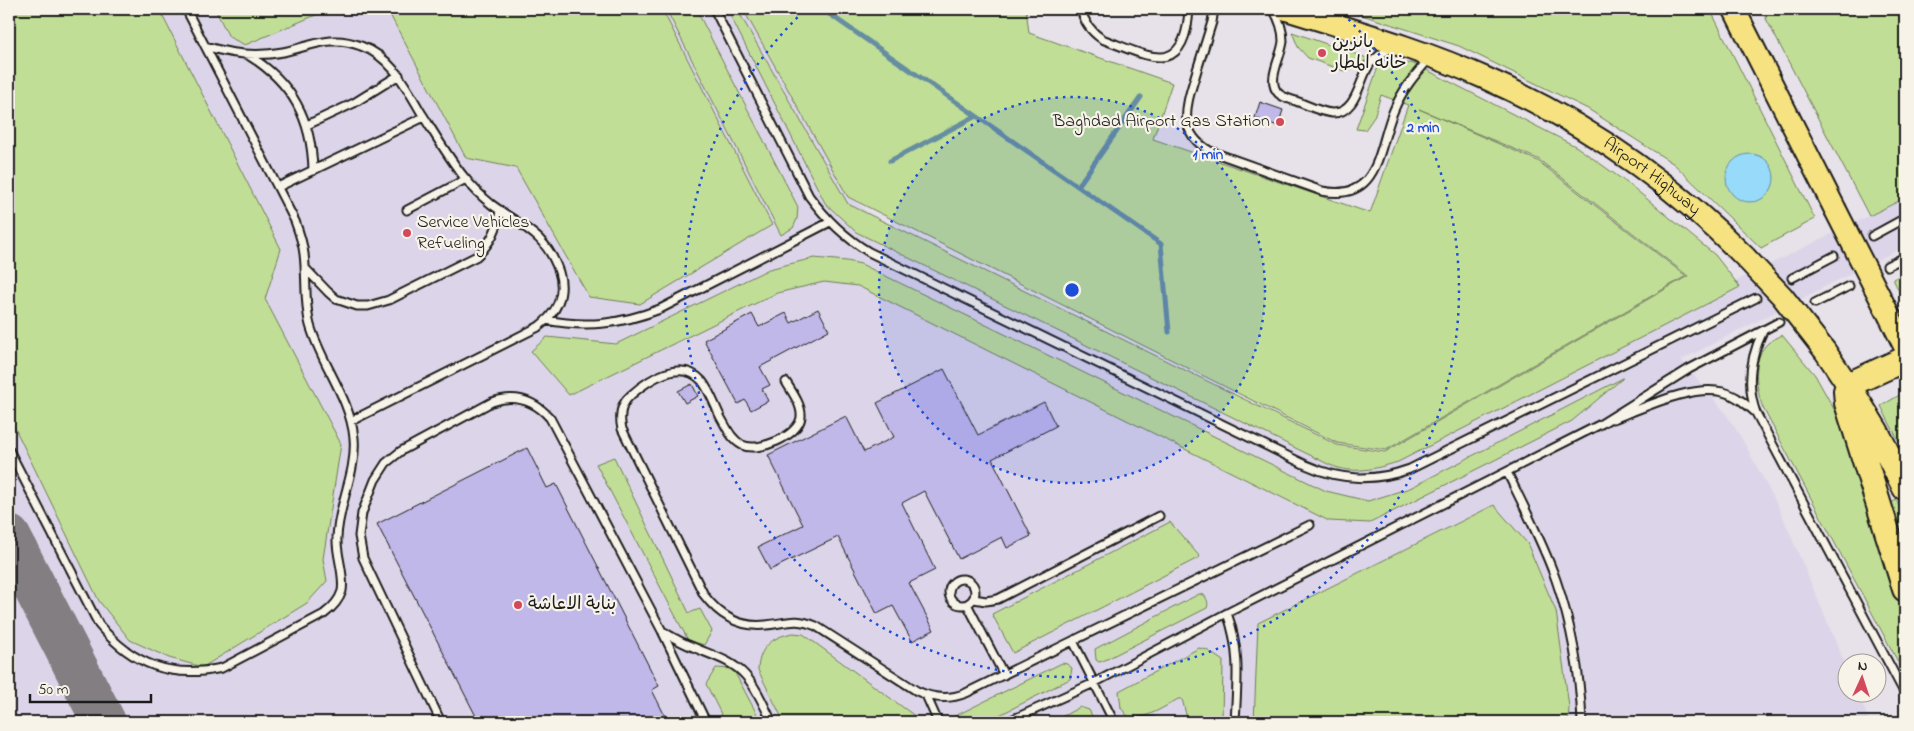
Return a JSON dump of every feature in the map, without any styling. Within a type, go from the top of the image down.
[{"type":"highway","points":[[1905,359],[1848,385],[1846,391],[1847,403],[1905,589]]},
{"type":"highway","name":"Airport Highway","points":[[1848,385],[1876,431],[1905,488]]},
{"type":"main road","name":"Airport Highway","points":[[1285,9],[1432,56],[1484,77],[1526,97],[1606,143],[1681,198],[1716,228],[1745,257],[1782,296],[1825,351],[1848,385]]},
{"type":"main road","points":[[1734,9],[1905,347]]},
{"type":"lane","points":[[9,450],[90,611],[109,638],[150,664],[178,672],[207,671],[222,668],[315,619],[332,608],[342,591],[343,581],[337,539],[354,456],[351,421],[319,351],[310,324],[305,297],[305,268],[301,236],[278,187],[186,9]]},
{"type":"lane","points":[[714,9],[805,188],[819,210],[855,244],[1306,465],[1334,476],[1380,478],[1410,468],[1756,298]]},
{"type":"lane","points":[[1080,9],[1086,24],[1102,39],[1159,59],[1171,56],[1179,46],[1187,28],[1189,9]]},
{"type":"lane","points":[[1214,9],[1212,22],[1187,105],[1186,122],[1192,137],[1210,152],[1331,193],[1340,193],[1356,188],[1371,176],[1376,167],[1392,113],[1398,100],[1432,56]]},
{"type":"lane","points":[[1273,9],[1283,34],[1281,52],[1274,77],[1275,88],[1282,96],[1326,111],[1338,112],[1349,107],[1370,64],[1384,52],[1402,46]]},
{"type":"lane","points":[[205,46],[226,52],[248,54],[283,52],[324,41],[349,42],[382,57],[399,75],[445,152],[466,179],[490,203],[531,230],[548,250],[558,270],[561,281],[559,303],[554,312],[538,327],[351,421]]},
{"type":"lane","points":[[248,54],[267,68],[284,84],[293,96],[307,124],[312,147],[313,170]]},
{"type":"lane","points":[[307,124],[354,103],[399,75]]},
{"type":"lane","points":[[278,187],[424,117]]},
{"type":"lane","points":[[406,210],[466,179]]},
{"type":"lane","points":[[305,268],[336,299],[357,306],[379,304],[476,256],[493,236],[497,228],[500,210]]},
{"type":"lane","points":[[1872,236],[1905,218]]},
{"type":"lane","points":[[546,320],[565,324],[594,325],[623,322],[660,310],[830,222]]},
{"type":"lane","points":[[1792,278],[1834,256]]},
{"type":"lane","points":[[1887,266],[1905,257]]},
{"type":"lane","points":[[1815,304],[1849,286]]},
{"type":"lane","points":[[1007,722],[1094,683],[1227,613],[1601,424],[1689,369],[1779,322]]},
{"type":"lane","points":[[1764,330],[1754,353],[1750,377],[1752,401],[1756,413],[1905,694]]},
{"type":"lane","points":[[786,382],[799,406],[800,422],[794,431],[764,447],[750,448],[736,441],[727,429],[705,385],[695,375],[680,370],[665,373],[630,395],[622,406],[620,414],[622,429],[704,595],[712,607],[724,617],[752,626],[793,620],[816,626],[917,691],[936,698],[956,697],[1004,675],[1310,525]]},
{"type":"lane","points":[[1601,424],[1685,394],[1706,390],[1724,392],[1736,397],[1756,413]]},
{"type":"lane","points":[[442,722],[363,558],[359,536],[362,513],[375,480],[393,457],[409,446],[492,402],[502,399],[524,400],[543,410],[550,418],[662,631],[706,722]]},
{"type":"lane","points":[[1507,472],[1545,551],[1565,606],[1577,665],[1582,722]]},
{"type":"lane","points":[[974,599],[986,601],[998,599],[1159,516]]},
{"type":"lane","points":[[960,579],[968,580],[974,586],[976,594],[974,599],[967,604],[958,604],[951,599],[949,591],[952,583],[960,579]]},
{"type":"lane","points":[[967,604],[1004,675]]},
{"type":"lane","points":[[1227,613],[1238,656],[1235,722]]},
{"type":"lane","points":[[662,631],[734,666],[745,675],[754,686],[772,722]]},
{"type":"lane","points":[[1073,642],[1114,722]]},
{"type":"lane","points":[[926,695],[938,722]]},
{"type":"lane","points":[[1140,722],[1154,722]]},
{"type":"shaded area","points":[[9,9],[755,9],[852,197],[871,216],[1366,462],[1905,198],[1905,246],[1681,360],[1724,411],[1741,437],[1780,510],[1841,654],[1836,654],[1836,704],[1862,704],[1870,722],[9,722]]},
{"type":"green space","points":[[9,9],[159,9],[281,249],[265,299],[341,444],[323,559],[327,581],[307,603],[203,667],[169,658],[130,640],[99,601],[9,416]]},
{"type":"green space","points":[[215,9],[330,9],[245,45],[229,37]]},
{"type":"green space","points":[[387,9],[662,9],[772,225],[640,304],[589,297],[516,168],[466,158]]},
{"type":"green space","points":[[666,9],[696,9],[798,207],[797,219],[793,228],[781,235]]},
{"type":"green space","points":[[727,9],[737,9],[848,204],[1337,445],[1385,452],[1688,276],[1538,159],[1419,109],[1538,161],[1686,276],[1386,450],[1337,443],[848,197],[743,9],[1026,9],[1029,33],[1172,83],[1153,139],[1370,213],[1408,105],[1381,95],[1374,117],[1365,130],[1356,129],[1378,67],[1411,63],[1577,147],[1630,185],[1715,255],[1740,287],[1398,462],[1364,470],[1339,468],[856,232],[825,203]]},
{"type":"green space","points":[[1343,9],[1710,9],[1815,219],[1761,248],[1674,164],[1588,109],[1459,46]]},
{"type":"green space","points":[[1761,9],[1905,9],[1905,198],[1869,216]]},
{"type":"green space","points":[[1292,32],[1367,58],[1361,66],[1344,71],[1308,58],[1298,47]]},
{"type":"green space","points":[[814,258],[861,264],[1326,491],[1368,501],[1410,488],[1623,378],[1572,421],[1370,523],[1329,521],[858,286],[824,282],[777,293],[569,395],[531,351],[547,337],[616,344],[769,269]]},
{"type":"green space","points":[[1905,273],[1905,303],[1893,279]]},
{"type":"green space","points":[[1782,335],[1815,375],[1844,427],[1868,491],[1905,619],[1905,675],[1763,408],[1758,392],[1756,374],[1759,357],[1768,343]]},
{"type":"green space","points":[[1903,393],[1905,397],[1905,454],[1881,406]]},
{"type":"green space","points":[[614,457],[689,613],[700,609],[712,631],[704,645],[688,640],[596,464]]},
{"type":"green space","points":[[1896,500],[1905,518],[1905,560],[1888,505]]},
{"type":"green space","points":[[1494,505],[1527,543],[1556,611],[1569,707],[1568,722],[1254,722],[1258,623]]},
{"type":"green space","points":[[1170,522],[1200,557],[1013,653],[992,614]]},
{"type":"green space","points":[[1199,594],[1204,595],[1206,598],[1207,608],[1103,661],[1099,662],[1096,660],[1095,649]]},
{"type":"green space","points":[[793,633],[803,634],[923,722],[784,722],[758,670],[761,656],[768,645],[778,637]]},
{"type":"green space","points":[[1199,648],[1207,650],[1223,661],[1222,722],[1188,722],[1182,699],[1178,699],[1150,714],[1130,719],[1121,708],[1119,691]]},
{"type":"green space","points":[[1062,663],[1072,668],[1070,679],[986,722],[955,722],[953,717]]},
{"type":"green space","points":[[716,668],[733,669],[761,722],[725,722],[706,684]]},
{"type":"green space","points":[[1080,707],[1089,710],[1095,722],[1052,722]]},
{"type":"water","points":[[1750,154],[1759,156],[1767,161],[1772,169],[1774,178],[1772,187],[1767,195],[1759,200],[1750,202],[1741,200],[1733,195],[1728,187],[1726,178],[1728,169],[1733,161],[1741,156]]},
{"type":"building","points":[[1260,102],[1283,110],[1278,126],[1255,118]]},
{"type":"building","points":[[818,309],[829,330],[760,367],[770,385],[762,389],[768,401],[751,410],[745,400],[738,404],[704,340],[752,314],[759,327],[786,313],[791,323]]},
{"type":"building","points":[[944,369],[978,435],[1044,402],[1056,426],[992,459],[1031,536],[1007,548],[1002,537],[959,559],[924,491],[902,503],[935,570],[909,583],[934,630],[912,641],[893,606],[877,614],[838,537],[770,570],[758,547],[803,525],[768,455],[846,416],[864,452],[894,437],[877,403]]},
{"type":"building","points":[[692,384],[698,396],[685,403],[678,391]]},
{"type":"building","name":"بناية الاعاشة","points":[[527,448],[547,488],[556,484],[659,686],[652,690],[668,722],[479,722],[377,524]]},
{"type":"waterway","points":[[822,9],[1161,244],[1169,332]]},
{"type":"waterway","points":[[1078,186],[1141,97]]},
{"type":"waterway","points":[[890,161],[976,116]]},
{"type":"taxiway","points":[[9,537],[104,722]]},
{"type":"place","name":"بانزين خانه المطار","points":[[1322,53]]},
{"type":"place","name":"Baghdad Airport Gas Station","points":[[1280,122]]},
{"type":"place","name":"Service Vehicles Refueling","points":[[407,233]]},
{"type":"place","name":"بناية الاعاشة","points":[[518,605]]}]
